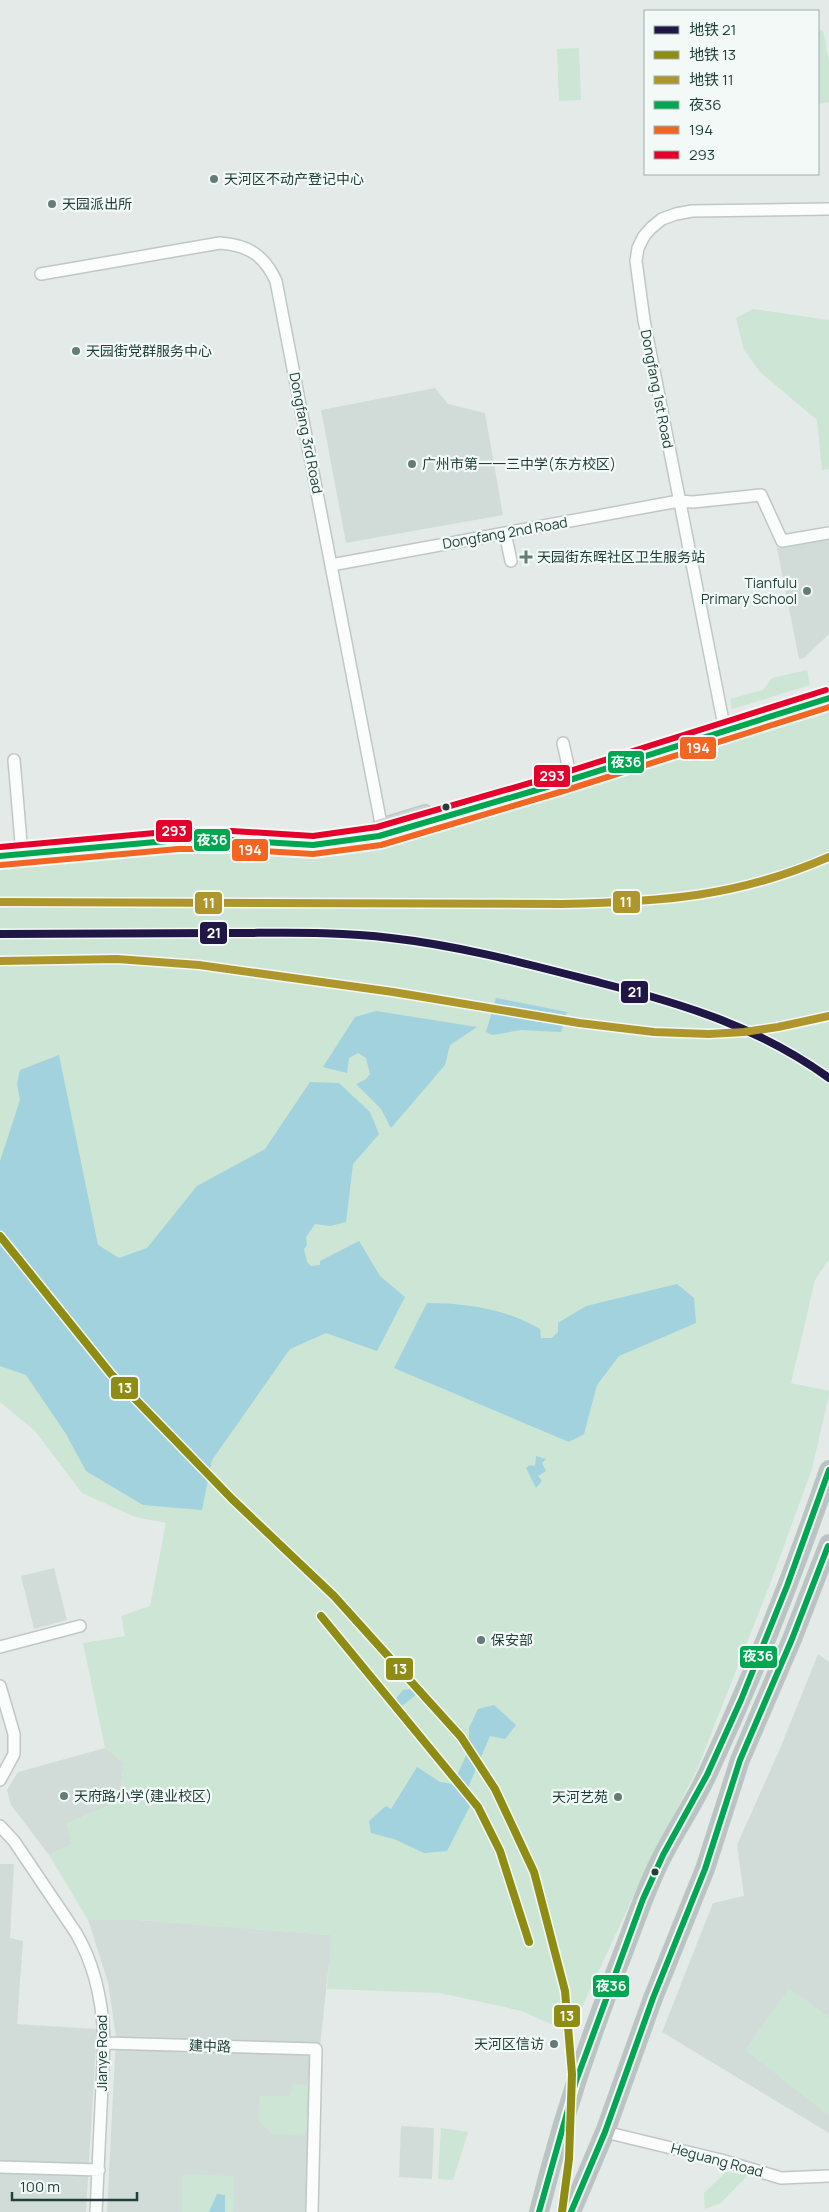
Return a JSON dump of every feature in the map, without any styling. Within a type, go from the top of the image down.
[{"type":"highway","points":[[539,2212],[568,2103],[643,1901],[668,1844],[705,1778],[726,1732],[786,1587],[829,1470]]},
{"type":"highway","points":[[571,2212],[605,2132],[653,1998],[705,1869],[740,1760],[806,1607],[829,1544]]},
{"type":"main road","points":[[382,831],[404,830],[724,726],[829,689]]},
{"type":"main road","points":[[0,847],[22,849],[178,840],[231,840],[313,844],[350,842],[569,770],[829,698]]},
{"type":"main road","points":[[0,856],[22,849]]},
{"type":"street","name":"Dongfang 1st Road","points":[[724,726],[639,294],[636,261],[638,248],[651,228],[662,219],[676,214],[720,210],[829,209]]},
{"type":"street","name":"Dongfang 3rd Road","points":[[41,274],[220,243],[236,244],[254,252],[269,266],[276,281],[382,831]]},
{"type":"street","name":"Dongfang 2nd Road","points":[[331,565],[679,501],[693,502],[761,495],[782,541],[829,533]]},
{"type":"street","points":[[505,533],[511,561]]},
{"type":"street","points":[[563,743],[569,770]]},
{"type":"street","points":[[14,760],[22,849]]},
{"type":"street","points":[[0,1647],[80,1626]]},
{"type":"street","points":[[0,1686],[14,1734],[14,1754],[0,1780]]},
{"type":"street","name":"Jianye Road","points":[[0,1826],[24,1856],[84,1946],[97,1982],[104,2018],[104,2043],[96,2212]]},
{"type":"street","name":"建中路","points":[[104,2043],[316,2049],[312,2212]]},
{"type":"street","name":"Heguang Road","points":[[605,2132],[721,2160],[781,2178],[829,2176]]},
{"type":"street","points":[[0,2167],[99,2170]]},
{"type":"shaded area","name":"广州市第一一三中学(东方校区)","points":[[435,388],[448,404],[485,413],[503,515],[346,543],[321,410]]},
{"type":"shaded area","name":"Tianfulu Primary School","points":[[829,539],[829,634],[804,658],[799,659],[777,548]]},
{"type":"shaded area","points":[[54,1568],[67,1620],[34,1629],[21,1576]]},
{"type":"shaded area","points":[[818,1654],[829,1662],[829,2133],[662,2032],[713,1903],[744,1896],[737,1845],[779,1751]]},
{"type":"shaded area","name":"天府路小学(建业校区)","points":[[105,1748],[124,1762],[119,1801],[67,1824],[72,1844],[49,1855],[11,1805],[7,1790],[18,1772]]},
{"type":"shaded area","points":[[0,1864],[14,1864],[10,1938],[23,1941],[17,2024],[97,2029],[86,2212],[0,2212]]},
{"type":"shaded area","points":[[88,1920],[139,1920],[332,1935],[320,2046],[310,2212],[107,2212],[116,2037],[108,1982]]},
{"type":"shaded area","points":[[401,2126],[434,2128],[432,2179],[399,2177]]},
{"type":"green space","points":[[823,30],[829,61],[829,102],[819,104],[819,31]]},
{"type":"green space","points":[[579,48],[581,100],[559,101],[557,49]]},
{"type":"green space","points":[[753,309],[829,320],[829,469],[822,470],[817,420],[760,372],[744,350],[736,318]]},
{"type":"green space","points":[[807,670],[810,685],[732,709],[730,699],[763,690],[772,678]]},
{"type":"green space","points":[[829,711],[829,1259],[815,1280],[791,1383],[829,1391],[829,1394],[812,1469],[770,1584],[698,1767],[632,1899],[570,2033],[522,2011],[440,1993],[327,1989],[331,1935],[139,1920],[88,1920],[49,1855],[71,1844],[67,1824],[119,1801],[124,1762],[105,1748],[83,1643],[125,1636],[121,1616],[150,1606],[166,1523],[135,1517],[82,1493],[35,1431],[0,1402],[0,867],[205,851],[339,856],[437,831]]},
{"type":"green space","points":[[789,1988],[829,2017],[829,2116],[745,2050]]},
{"type":"green space","points":[[293,2084],[308,2085],[306,2136],[272,2134],[258,2120],[260,2096],[290,2096]]},
{"type":"green space","points":[[441,2128],[468,2132],[453,2180],[438,2179]]},
{"type":"green space","points":[[726,2172],[748,2175],[721,2203],[705,2209],[704,2193]]},
{"type":"green space","points":[[183,2174],[234,2176],[233,2212],[182,2212]]},
{"type":"water","points":[[496,998],[567,1012],[561,1032],[521,1030],[493,1035],[486,1032]]},
{"type":"water","points":[[376,1011],[477,1027],[450,1045],[445,1065],[391,1128],[381,1109],[356,1084],[365,1080],[370,1074],[366,1058],[358,1053],[349,1058],[347,1073],[323,1067],[355,1017]]},
{"type":"water","points":[[59,1055],[98,1245],[119,1258],[147,1248],[197,1186],[265,1149],[310,1082],[339,1083],[370,1112],[379,1134],[353,1164],[346,1222],[330,1226],[315,1224],[306,1237],[307,1245],[304,1249],[307,1262],[311,1266],[320,1265],[320,1261],[359,1241],[380,1276],[405,1297],[377,1351],[326,1333],[290,1349],[212,1460],[202,1510],[143,1505],[86,1471],[66,1434],[26,1375],[0,1366],[0,1161],[20,1100],[17,1084],[20,1070]]},
{"type":"water","points":[[677,1284],[694,1298],[696,1323],[619,1356],[597,1385],[584,1434],[569,1442],[394,1368],[427,1303],[456,1304],[500,1312],[514,1316],[540,1329],[541,1338],[552,1338],[558,1332],[558,1323],[586,1306]]},
{"type":"water","points":[[536,1456],[546,1459],[542,1463],[546,1471],[538,1476],[542,1481],[536,1488],[526,1468],[530,1465],[535,1466]]},
{"type":"water","points":[[413,1689],[417,1694],[398,1709],[393,1702],[403,1690]]},
{"type":"water","points":[[494,1705],[516,1725],[505,1739],[490,1736],[469,1785],[470,1806],[447,1851],[424,1853],[394,1839],[371,1833],[369,1821],[386,1806],[391,1809],[417,1767],[440,1782],[453,1784],[469,1749],[469,1728],[478,1709]]},
{"type":"water","points":[[217,2194],[225,2195],[225,2212],[209,2212]]},
{"type":"metro line","name":"11","points":[[0,902],[562,904],[632,901],[666,899],[730,889],[763,881],[829,857]]},
{"type":"metro line","name":"21","points":[[0,934],[330,933],[418,941],[549,969],[691,1009],[748,1031],[802,1060],[829,1078]]},
{"type":"metro line","name":"11","points":[[0,961],[117,959],[199,965],[393,992],[579,1023],[654,1032],[709,1034],[744,1032],[829,1016]]},
{"type":"metro line","name":"13","points":[[0,1236],[111,1374],[232,1499],[334,1596],[461,1737],[495,1789],[534,1872],[565,1991],[572,2074],[569,2159],[562,2212]]},
{"type":"metro line","name":"13","points":[[321,1616],[478,1807],[500,1851],[529,1942]]},
{"type":"transit line","name":"293","points":[[0,847],[177,831],[232,831],[313,836],[377,827],[554,776],[826,690]]},
{"type":"transit line","name":"夜36","points":[[0,856],[178,840],[231,840],[313,845],[379,836],[557,784],[829,698]]},
{"type":"transit line","name":"194","points":[[1,865],[178,849],[231,849],[313,854],[381,845],[560,792],[829,707]]},
{"type":"transit line","name":"夜36","points":[[539,2212],[576,2081],[643,1899],[663,1855],[707,1775],[741,1700],[787,1586],[829,1470]]},
{"type":"transit line","name":"夜36","points":[[571,2212],[605,2132],[653,1998],[705,1869],[740,1760],[792,1639],[828,1546]]},
{"type":"place","name":"天河区不动产登记中心","points":[[214,179]]},
{"type":"place","name":"天园派出所","points":[[52,204]]},
{"type":"place","name":"天园街党群服务中心","points":[[76,351]]},
{"type":"place","name":"广州市第一一三中学(东方校区)","points":[[412,464]]},
{"type":"place","name":"天园街东晖社区卫生服务站","points":[[526,557]]},
{"type":"place","name":"Tianfulu Primary School","points":[[807,591]]},
{"type":"place","name":"保安部","points":[[481,1640]]},
{"type":"place","name":"天府路小学(建业校区)","points":[[64,1796]]},
{"type":"place","name":"天河艺苑","points":[[618,1797]]},
{"type":"place","name":"天河区信访","points":[[554,2044]]}]
